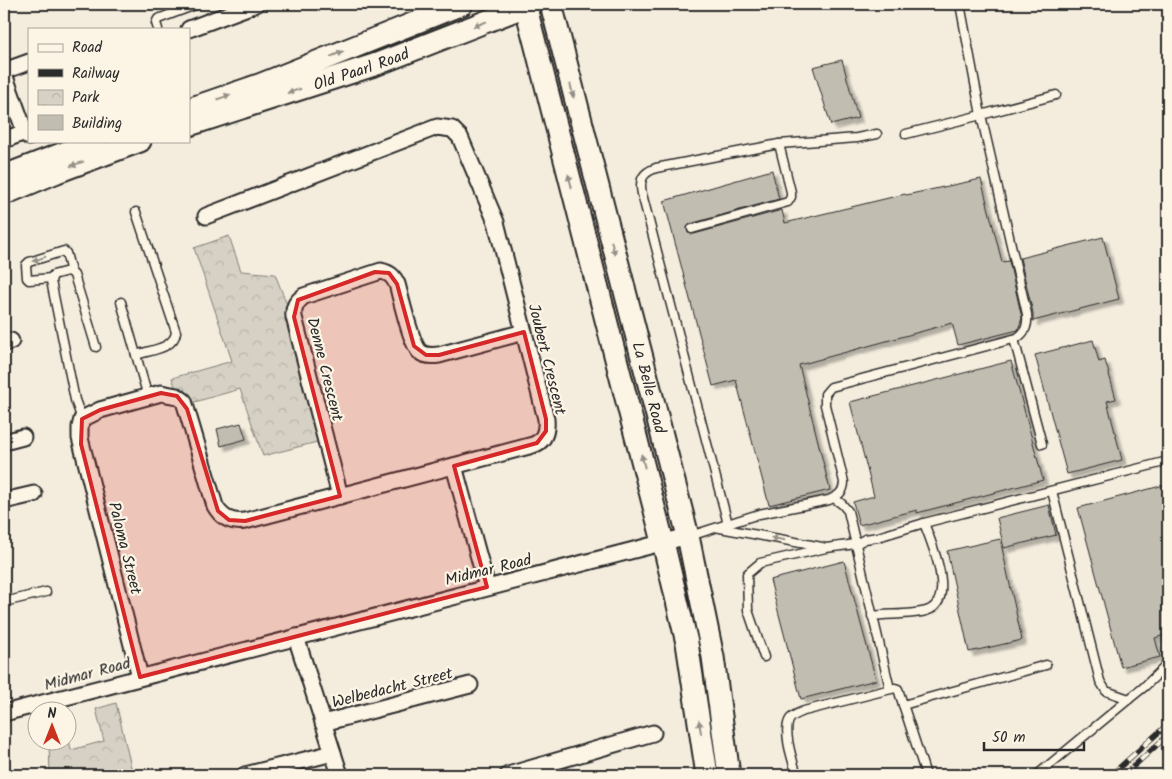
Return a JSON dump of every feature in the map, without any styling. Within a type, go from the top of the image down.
[{"type":"main road","name":"Old Paarl Road","points":[[190,109],[259,85],[462,4]]},
{"type":"main road","name":"Old Paarl Road","points":[[190,125],[377,64],[527,4]]},
{"type":"main road","name":"La Belle Road","points":[[527,4],[688,643],[707,775]]},
{"type":"main road","name":"La Belle Road","points":[[551,4],[688,536],[713,657],[729,775]]},
{"type":"main road","points":[[4,176],[92,142]]},
{"type":"main road","points":[[4,194],[137,142]]},
{"type":"main road","points":[[660,429],[661,477],[672,522],[671,531],[663,542]]},
{"type":"main road","points":[[688,536],[681,559],[691,616],[688,643]]},
{"type":"street","points":[[190,28],[230,8],[256,4]]},
{"type":"street","points":[[4,140],[27,134],[4,73],[28,62]]},
{"type":"street","name":"Joubert Crescent","points":[[148,396],[161,393],[177,396],[184,401],[188,409],[215,506],[223,516],[234,522],[245,521],[533,445],[544,436],[547,427],[500,238],[490,207],[460,137],[452,129],[437,127],[206,216]]},
{"type":"street","name":"Denne Crescent","points":[[340,496],[294,317],[295,305],[298,300],[313,293],[381,271],[389,273],[394,277],[414,346],[426,355],[439,355],[524,332]]},
{"type":"street","points":[[81,423],[100,410],[148,396]]},
{"type":"street","name":"Paloma Street","points":[[81,423],[81,444],[140,677]]},
{"type":"street","points":[[4,442],[23,437]]},
{"type":"street","points":[[454,466],[487,587]]},
{"type":"street","points":[[4,501],[34,494]]},
{"type":"street","name":"Midmar Road","points":[[4,713],[688,536]]},
{"type":"street","points":[[296,637],[340,775]]},
{"type":"street","name":"Welbedacht Street","points":[[323,722],[470,685]]},
{"type":"street","points":[[508,775],[653,733]]},
{"type":"street","points":[[245,775],[333,753]]},
{"type":"lane","points":[[158,28],[156,23],[158,19],[198,4]]},
{"type":"lane","points":[[688,536],[759,514],[834,498],[841,493],[844,482],[824,400],[828,390],[840,384],[1014,339],[1023,334],[1026,329],[1027,320],[982,115],[960,4]]},
{"type":"lane","points":[[906,134],[1056,95]]},
{"type":"lane","points":[[728,524],[640,184],[645,173],[656,168],[779,144],[857,138],[877,134]]},
{"type":"lane","points":[[692,229],[788,202],[791,192],[779,144]]},
{"type":"lane","points":[[136,212],[176,332],[175,338],[170,344],[136,355]]},
{"type":"lane","points":[[71,272],[53,275],[51,278],[29,280],[27,278],[26,265],[29,262],[64,251],[66,253],[71,272],[82,298],[96,347]]},
{"type":"lane","points":[[51,278],[81,423]]},
{"type":"lane","points":[[121,302],[148,396]]},
{"type":"lane","points":[[1014,339],[1042,444]]},
{"type":"lane","points":[[764,657],[748,610],[747,574],[760,563],[826,548],[856,544],[865,539],[924,523],[1168,461]]},
{"type":"lane","points":[[1052,491],[1100,681],[1106,691],[1129,699]]},
{"type":"lane","points":[[834,498],[848,511],[890,689]]},
{"type":"lane","points":[[872,616],[928,610],[938,602],[942,593],[941,580],[924,523]]},
{"type":"lane","points":[[717,528],[826,548]]},
{"type":"lane","points":[[4,602],[46,592]]},
{"type":"lane","points":[[1037,775],[1144,687],[1168,664]]},
{"type":"lane","points":[[903,704],[1046,665]]},
{"type":"lane","points":[[797,775],[789,748],[787,728],[792,716],[804,711],[890,689],[898,689],[926,775]]},
{"type":"highlighted area","points":[[375,272],[389,273],[397,284],[414,346],[426,355],[439,355],[524,332],[546,419],[546,431],[537,443],[454,466],[487,587],[140,677],[81,444],[82,419],[100,410],[161,393],[177,396],[187,409],[218,511],[229,520],[245,521],[340,496],[294,317],[298,300]]},
{"type":"green space","points":[[229,236],[241,271],[275,274],[289,310],[321,441],[263,456],[240,389],[191,403],[176,389],[172,378],[232,361],[194,248]]},
{"type":"green space","points":[[116,703],[133,775],[50,775],[49,752],[78,752],[78,748],[104,741],[96,709]]},
{"type":"building","points":[[842,60],[858,118],[831,125],[813,67]]},
{"type":"building","points":[[772,170],[779,199],[690,224],[687,227],[688,233],[694,234],[782,210],[785,223],[905,194],[981,179],[1002,262],[1009,261],[1022,318],[1018,330],[958,345],[952,323],[799,365],[830,490],[769,505],[736,380],[713,386],[664,201]]},
{"type":"building","points":[[1103,237],[1119,299],[1033,321],[1033,313],[1020,258]]},
{"type":"building","points":[[1093,340],[1099,362],[1105,360],[1116,399],[1107,401],[1122,460],[1067,474],[1035,355]]},
{"type":"building","points":[[1011,361],[1043,480],[917,513],[917,510],[859,525],[853,502],[874,496],[850,402]]},
{"type":"building","points":[[241,423],[246,439],[221,446],[217,429]]},
{"type":"building","points":[[1168,484],[1168,634],[1155,638],[1160,657],[1121,667],[1078,508]]},
{"type":"building","points":[[1049,505],[1056,535],[1004,548],[997,518]]},
{"type":"building","points":[[1000,539],[1022,640],[969,652],[947,551]]},
{"type":"building","points":[[844,561],[876,680],[801,699],[770,580]]},
{"type":"railway","points":[[1111,775],[1168,724]]},
{"type":"railway","points":[[1124,775],[1168,735]]}]
